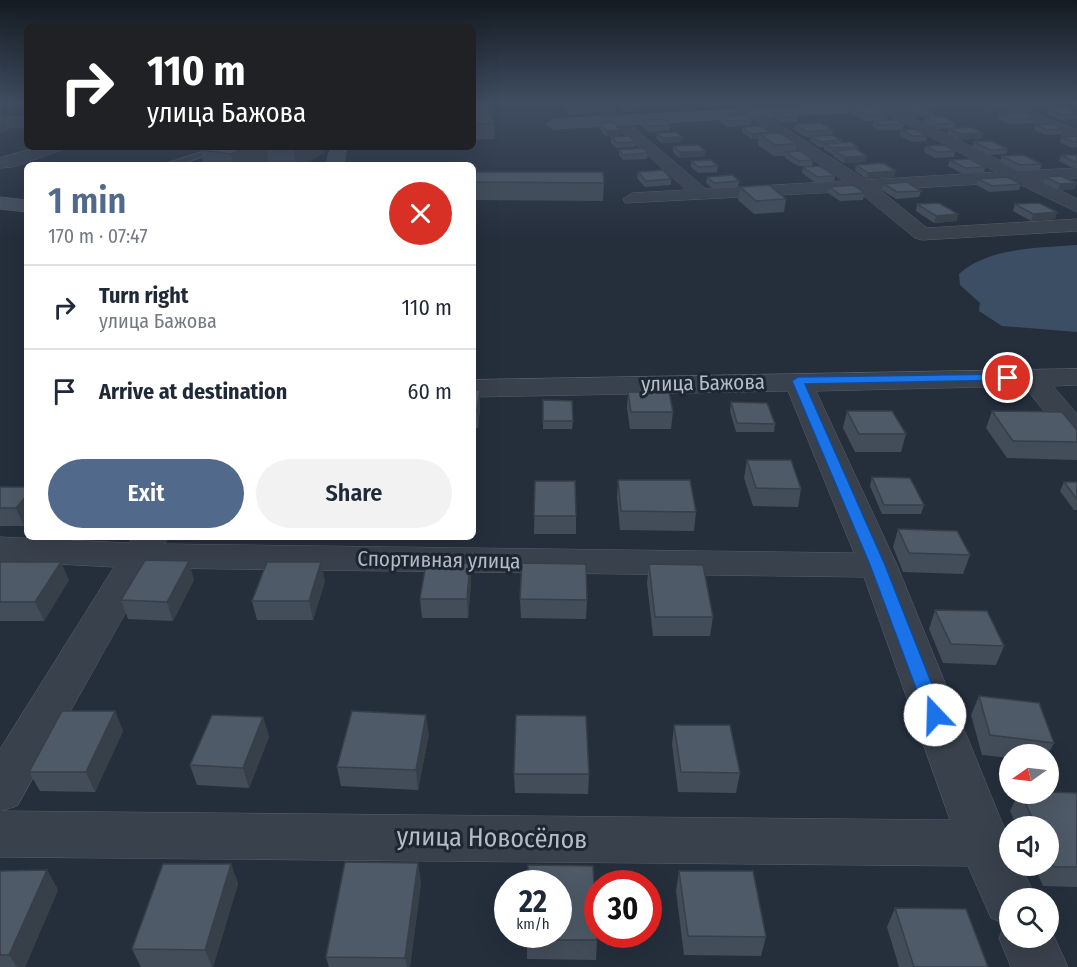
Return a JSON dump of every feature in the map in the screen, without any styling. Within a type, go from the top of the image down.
[{"type":"street","points":[[650,148],[702,195]]},
{"type":"street","points":[[805,148],[862,186],[922,234],[1077,225]]},
{"type":"street","points":[[963,148],[1077,206]]},
{"type":"street","points":[[2,164],[46,150]]},
{"type":"street","points":[[205,154],[220,150]]},
{"type":"street","points":[[632,199],[1077,173]]},
{"type":"street","points":[[0,203],[24,206]]},
{"type":"street","name":"улица Бажова","points":[[476,389],[1077,377]]},
{"type":"street","points":[[1031,378],[1077,433]]},
{"type":"street","points":[[798,381],[878,565],[984,843],[1005,888]]},
{"type":"street","points":[[0,791],[145,546]]},
{"type":"street","name":"Спортивная улица","points":[[0,549],[145,546],[878,565]]},
{"type":"street","name":"улица Новосёлов","points":[[0,834],[984,843]]},
{"type":"street","points":[[1031,948],[1040,967]]},
{"type":"lane","points":[[177,162],[205,154]]},
{"type":"water","points":[[1077,245],[1077,332],[1002,326],[979,311],[980,303],[960,285],[959,274],[985,258],[1015,250]]},
{"type":"building","points":[[643,148],[648,153],[623,155],[619,150]]},
{"type":"building","points":[[675,148],[702,148],[705,151],[680,152]]},
{"type":"building","points":[[929,148],[950,148],[955,151],[937,152]]},
{"type":"building","points":[[986,148],[1008,149],[990,150]]},
{"type":"building","points":[[856,149],[867,156],[845,157],[834,151]]},
{"type":"building","points":[[200,150],[239,150],[231,154]]},
{"type":"building","points":[[800,151],[813,160],[799,161],[786,152]]},
{"type":"building","points":[[1023,155],[1042,164],[1020,165],[1002,156]]},
{"type":"building","points":[[1061,155],[1077,155],[1077,162],[1075,162]]},
{"type":"building","points":[[970,159],[985,167],[965,168],[950,160]]},
{"type":"building","points":[[711,160],[718,166],[698,167],[691,161]]},
{"type":"building","points":[[883,163],[896,171],[868,173],[856,165]]},
{"type":"building","points":[[820,166],[835,176],[817,177],[803,167]]},
{"type":"building","points":[[663,170],[671,179],[646,181],[638,172]]},
{"type":"building","points":[[476,172],[603,172],[604,183],[476,182]]},
{"type":"building","points":[[732,175],[739,181],[714,183],[707,177]]},
{"type":"building","points":[[1061,176],[1077,183],[1060,184],[1045,177]]},
{"type":"building","points":[[1007,177],[1021,184],[992,186],[978,179]]},
{"type":"building","points":[[907,182],[921,191],[897,192],[884,184]]},
{"type":"building","points":[[769,185],[786,199],[756,201],[740,187]]},
{"type":"building","points":[[853,185],[865,193],[841,195],[829,187]]},
{"type":"building","points":[[939,203],[958,214],[936,216],[917,204]]},
{"type":"building","points":[[1039,203],[1057,212],[1033,214],[1015,204]]},
{"type":"building","points":[[476,390],[480,390],[477,411]]},
{"type":"building","points":[[628,392],[669,392],[673,412],[631,412]]},
{"type":"building","points":[[543,400],[572,401],[573,421],[543,421]]},
{"type":"building","points":[[731,402],[767,403],[775,424],[737,423]]},
{"type":"building","points":[[847,411],[892,411],[906,434],[859,434]]},
{"type":"building","points":[[992,411],[1062,412],[1077,430],[1077,442],[1013,441]]},
{"type":"building","points":[[747,460],[791,460],[801,489],[756,488]]},
{"type":"building","points":[[872,477],[910,478],[924,505],[884,505]]},
{"type":"building","points":[[618,480],[690,480],[696,512],[621,511]]},
{"type":"building","points":[[535,481],[575,481],[576,516],[534,516]]},
{"type":"building","points":[[1064,482],[1077,482],[1077,499]]},
{"type":"building","points":[[0,487],[24,487],[24,499],[16,508],[0,508]]},
{"type":"building","points":[[898,529],[957,531],[970,555],[909,553]]},
{"type":"building","points":[[145,560],[189,561],[167,602],[121,600]]},
{"type":"building","points":[[0,562],[61,562],[35,602],[0,602]]},
{"type":"building","points":[[267,562],[321,562],[309,601],[252,601]]},
{"type":"building","points":[[426,563],[470,563],[467,599],[420,599]]},
{"type":"building","points":[[522,563],[586,564],[587,600],[520,599]]},
{"type":"building","points":[[649,564],[703,565],[713,617],[655,617]]},
{"type":"building","points":[[935,610],[987,611],[1004,646],[951,644]]},
{"type":"building","points":[[979,696],[1039,703],[1054,743],[990,735]]},
{"type":"building","points":[[62,711],[115,711],[86,772],[29,772]]},
{"type":"building","points":[[352,711],[426,715],[416,770],[337,767]]},
{"type":"building","points":[[212,715],[263,717],[243,768],[190,765]]},
{"type":"building","points":[[516,715],[586,716],[589,774],[514,774]]},
{"type":"building","points":[[674,725],[730,725],[740,773],[681,772]]},
{"type":"building","points":[[1059,792],[1077,793],[1077,867],[1059,867],[1059,816],[1031,816],[1026,804],[1059,804]]},
{"type":"building","points":[[345,862],[418,863],[405,958],[326,957]]},
{"type":"building","points":[[163,864],[231,864],[205,950],[132,949]]},
{"type":"building","points":[[528,865],[593,866],[593,870],[584,870],[584,940],[572,940],[572,870],[528,870]]},
{"type":"building","points":[[47,870],[9,955],[0,955],[0,871]]},
{"type":"building","points":[[679,871],[753,871],[766,937],[688,936]]},
{"type":"building","points":[[895,908],[966,909],[988,967],[914,967]]},
{"type":"route","points":[[935,715],[878,565],[798,381],[1008,378]]}]
